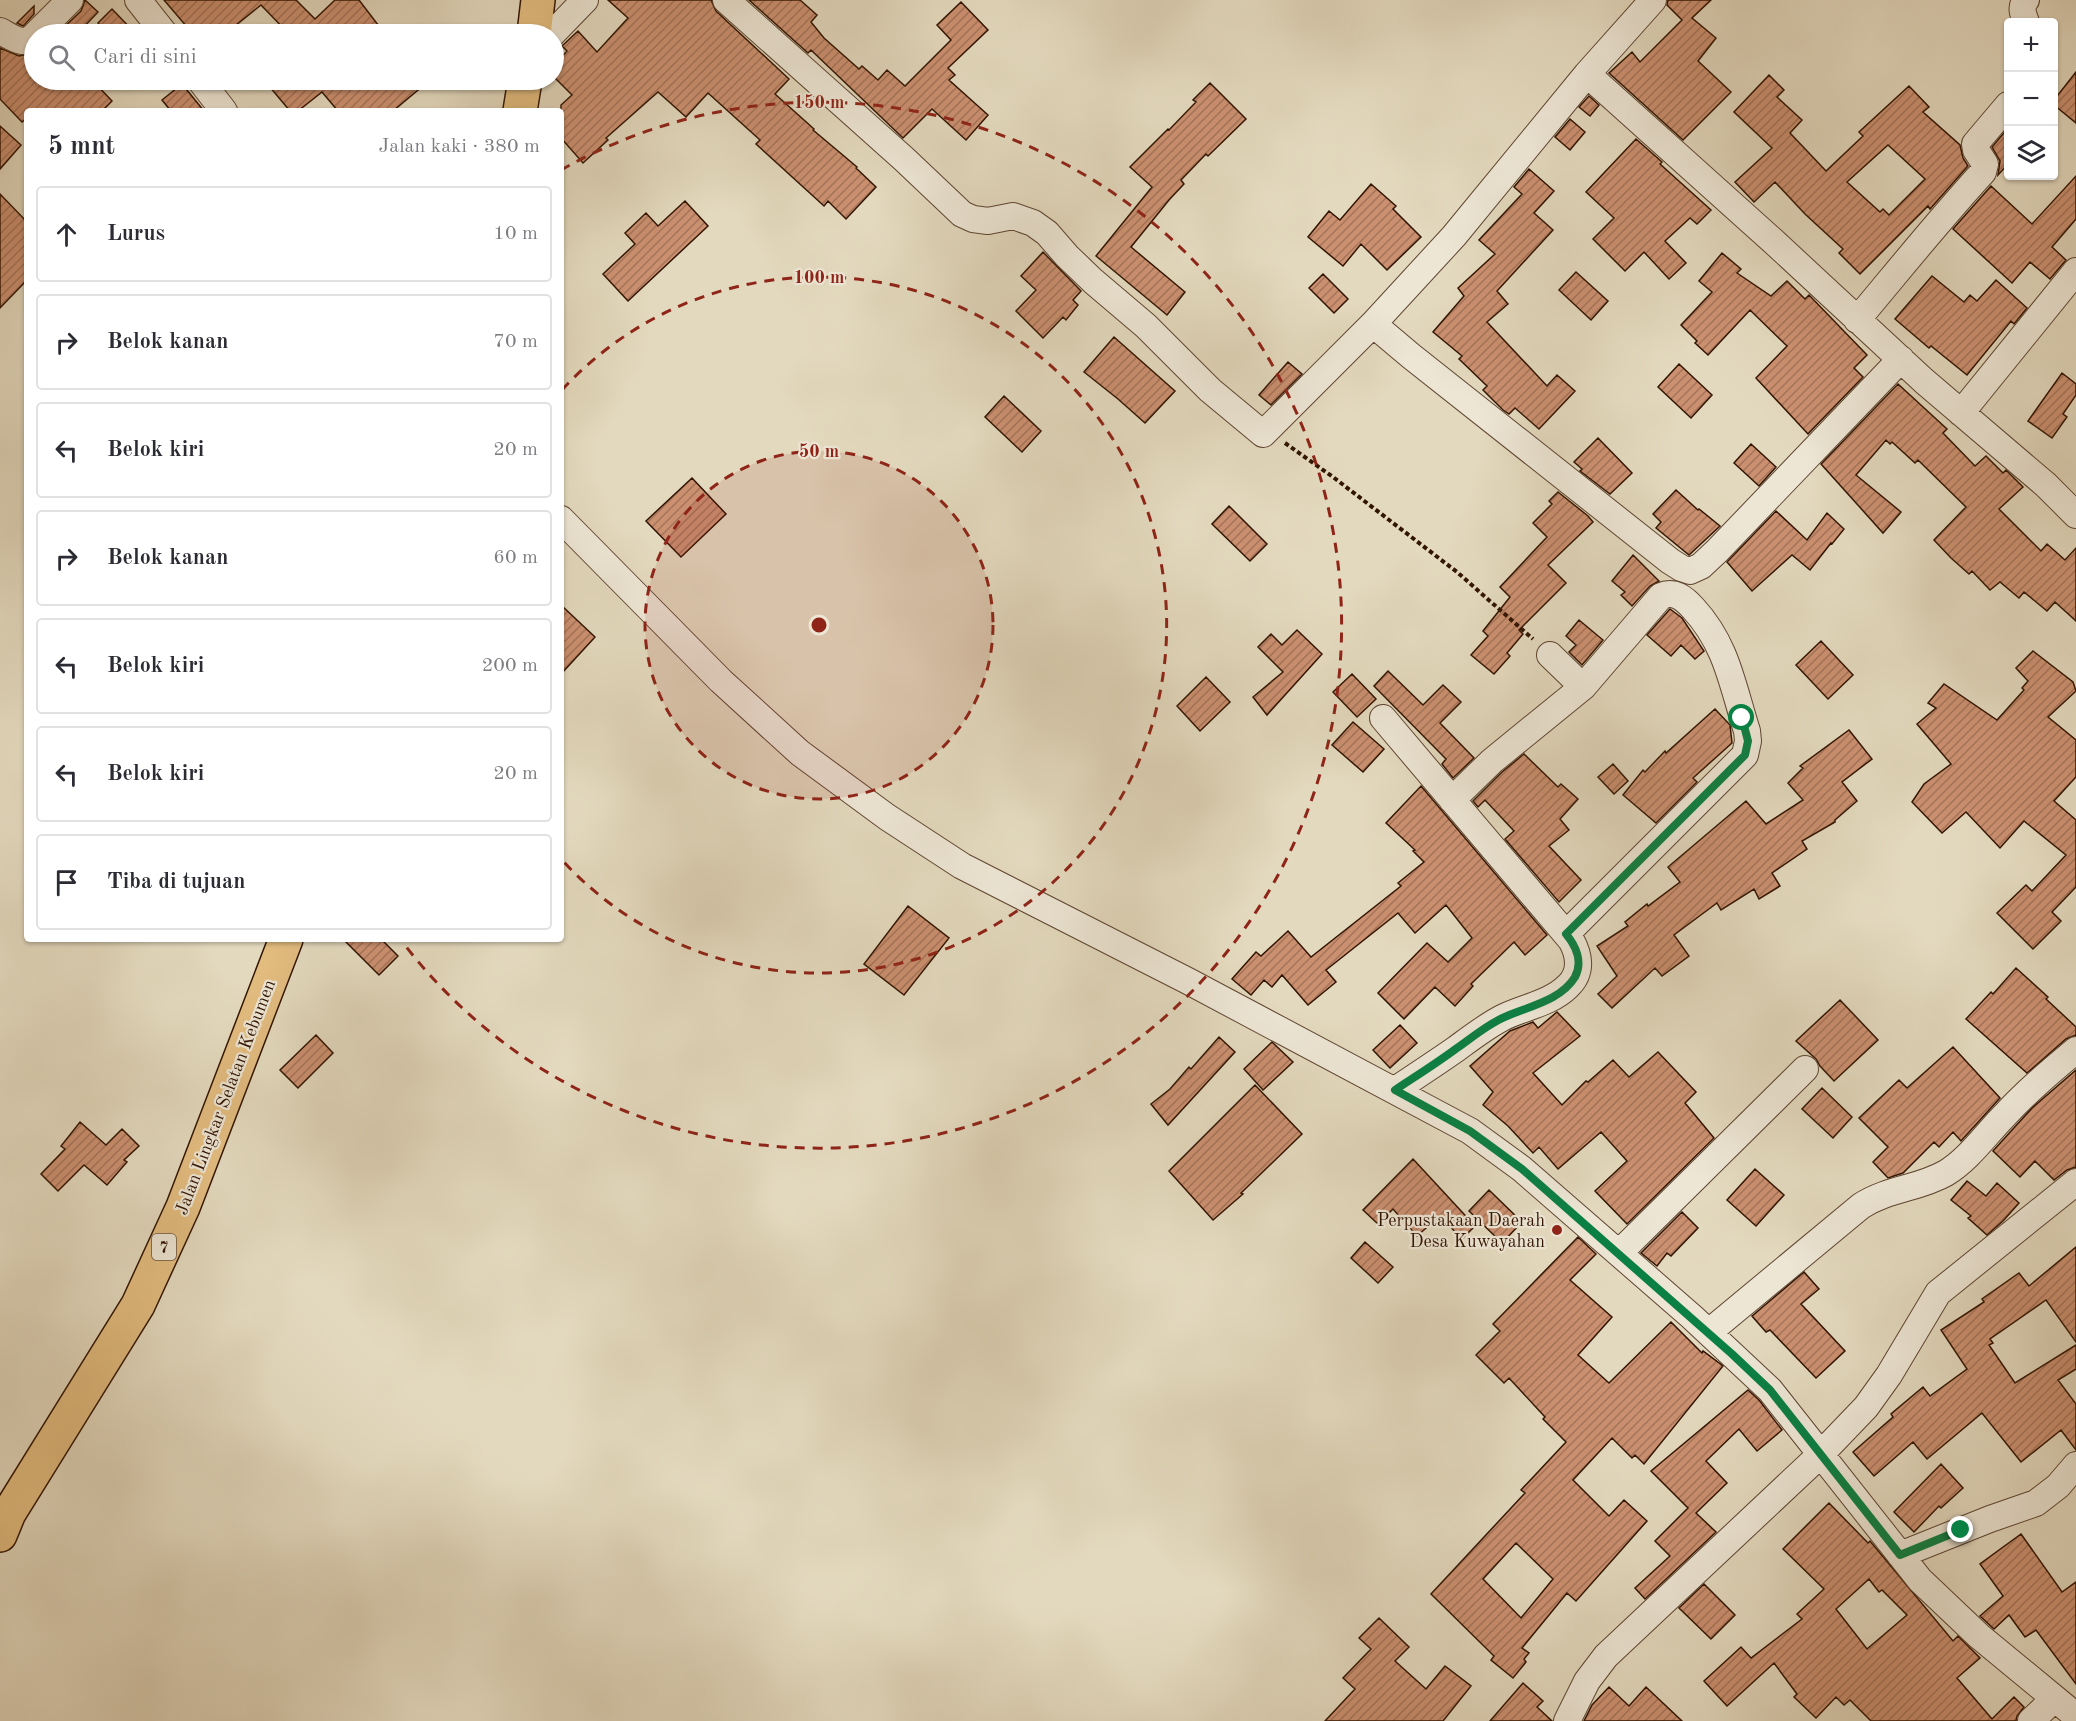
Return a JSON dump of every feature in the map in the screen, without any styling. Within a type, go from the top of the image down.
[{"type":"highway","points":[[535,24],[538,0]]},
{"type":"highway","points":[[520,108],[523,90]]},
{"type":"highway","name":"Jalan Lingkar Selatan Kebumen","points":[[0,1535],[9,1513],[138,1305],[183,1207],[285,942]]},
{"type":"street","points":[[46,24],[70,0]]},
{"type":"street","points":[[138,0],[157,24]]},
{"type":"street","points":[[562,24],[585,0]]},
{"type":"street","points":[[726,0],[962,214],[973,219],[987,221],[1013,216],[1034,223],[1047,233],[1066,256],[1146,326],[1210,390],[1263,434],[1373,324],[1454,236],[1587,74],[1653,0]]},
{"type":"street","points":[[0,31],[24,42]]},
{"type":"street","points":[[1587,74],[1900,359],[2046,485],[2076,515]]},
{"type":"street","points":[[208,90],[222,108]]},
{"type":"street","points":[[1857,320],[1940,219],[1983,172],[1985,164],[1975,144],[2004,110]]},
{"type":"street","points":[[1961,413],[2076,271]]},
{"type":"street","points":[[1373,324],[1670,561],[1690,571],[1701,566],[1900,359]]},
{"type":"street","points":[[564,522],[721,681],[782,737],[800,753],[887,817],[962,866],[1470,1131],[1522,1169],[1708,1332],[1770,1390],[1920,1580],[1979,1636],[2076,1716]]},
{"type":"street","points":[[1668,593],[1670,561]]},
{"type":"street","points":[[1452,800],[1492,761],[1584,687],[1661,596],[1668,593],[1676,594],[1707,623],[1725,656],[1747,731],[1748,749],[1731,771],[1566,934]]},
{"type":"street","points":[[1550,655],[1584,687]]},
{"type":"street","points":[[1383,718],[1566,934],[1576,950],[1579,962],[1576,975],[1568,986],[1550,999],[1504,1017],[1482,1029],[1395,1090]]},
{"type":"street","points":[[1708,1332],[1861,1206],[1876,1197],[1934,1179],[1960,1163],[2029,1090],[2076,1050]]},
{"type":"street","points":[[1618,1253],[1805,1069]]},
{"type":"street","points":[[1567,1721],[1587,1682],[1606,1656],[1820,1455],[1866,1407],[1889,1375],[1938,1293],[2076,1182]]},
{"type":"street","points":[[1900,1555],[2036,1503],[2058,1486],[2076,1465]]},
{"type":"street","points":[[2031,1721],[2054,1699]]},
{"type":"path","points":[[1268,431],[1334,477],[1449,566],[1550,655]]},
{"type":"building","points":[[85,0],[98,12],[87,24],[67,24],[81,11]]},
{"type":"building","points":[[164,0],[296,0],[315,19],[335,0],[359,0],[377,24],[279,24],[261,5],[237,24],[184,24]]},
{"type":"building","points":[[608,0],[711,0],[716,11],[789,79],[775,94],[857,167],[876,187],[846,219],[828,201],[824,206],[756,144],[760,140],[708,93],[686,117],[658,92],[606,138],[608,140],[583,163],[564,141],[564,108],[561,108],[561,105],[572,95],[564,87],[564,54],[567,51],[564,44],[578,31],[597,52],[628,18]]},
{"type":"building","points":[[749,0],[800,0],[817,15],[811,22],[824,38],[859,69],[862,66],[878,80],[887,70],[905,86],[951,40],[937,25],[961,2],[988,30],[948,68],[955,75],[949,80],[988,115],[966,140],[932,109],[903,138],[811,50],[808,53]]},
{"type":"building","points":[[1668,0],[1711,0],[1692,18],[1716,38],[1698,61],[1731,92],[1683,140],[1609,73],[1632,52],[1640,62],[1682,20],[1667,5]]},
{"type":"building","points":[[34,6],[34,14],[23,26],[17,23]]},
{"type":"building","points":[[112,9],[126,24],[99,24]]},
{"type":"building","points":[[0,48],[19,56],[24,55],[24,90],[102,90],[112,101],[105,108],[24,108],[22,122],[0,99]]},
{"type":"building","points":[[2076,72],[2076,123],[2058,108],[2058,95]]},
{"type":"building","points":[[1769,75],[1784,90],[1777,97],[1802,120],[1790,133],[1826,171],[1863,136],[1859,132],[1909,86],[1929,107],[1923,112],[1960,145],[1963,158],[1968,166],[1930,209],[1928,206],[1860,274],[1839,253],[1843,249],[1775,182],[1754,202],[1735,182],[1772,148],[1734,112]],"holes":[[[1888,145],[1925,179],[1889,215],[1883,209],[1880,212],[1847,182]]]},
{"type":"building","points":[[1210,83],[1246,119],[1208,156],[1206,154],[1181,180],[1184,184],[1131,247],[1185,292],[1167,315],[1096,256],[1152,187],[1130,167],[1196,102],[1193,100]]},
{"type":"building","points":[[174,90],[187,90],[202,108],[169,108],[162,100]]},
{"type":"building","points":[[272,90],[418,90],[397,108],[335,108],[322,92],[302,108],[287,108]]},
{"type":"building","points":[[1589,96],[1599,105],[1590,116],[1579,107]]},
{"type":"building","points":[[1570,119],[1585,132],[1570,150],[1555,137]]},
{"type":"building","points":[[0,126],[21,145],[0,169]]},
{"type":"building","points":[[2004,133],[2004,168],[1998,175],[2000,161],[1992,147]]},
{"type":"building","points":[[1636,139],[1711,210],[1697,224],[1690,218],[1665,241],[1686,263],[1669,279],[1644,252],[1625,271],[1593,239],[1614,218],[1586,192]]},
{"type":"building","points":[[1529,169],[1554,191],[1534,213],[1553,230],[1497,291],[1508,304],[1487,322],[1547,386],[1557,375],[1575,391],[1539,429],[1515,408],[1509,414],[1503,410],[1483,390],[1487,386],[1459,359],[1462,356],[1433,332],[1464,296],[1458,288],[1495,254],[1479,240],[1522,194],[1514,187]]},
{"type":"building","points":[[2076,176],[2076,219],[2052,247],[2066,260],[2050,279],[2030,262],[2012,283],[1953,229],[1991,186],[2032,224]]},
{"type":"building","points":[[1371,184],[1396,206],[1393,209],[1421,237],[1387,270],[1361,244],[1343,266],[1308,237],[1329,211],[1340,220]]},
{"type":"building","points":[[0,194],[24,219],[24,283],[0,308]]},
{"type":"building","points":[[685,201],[708,226],[628,301],[603,274],[635,244],[625,233],[646,213],[658,226]]},
{"type":"building","points":[[1043,252],[1081,291],[1073,300],[1078,305],[1066,320],[1063,317],[1043,338],[1016,311],[1036,290],[1021,276]]},
{"type":"building","points":[[1722,253],[1741,269],[1737,273],[1771,296],[1787,281],[1805,299],[1809,295],[1867,355],[1854,368],[1863,377],[1808,434],[1756,378],[1787,346],[1750,310],[1708,355],[1681,325],[1712,292],[1699,281]]},
{"type":"building","points":[[1576,272],[1608,301],[1591,320],[1559,290]]},
{"type":"building","points":[[1323,274],[1348,299],[1334,313],[1309,288]]},
{"type":"building","points":[[1932,276],[1964,302],[1970,295],[1977,301],[1996,280],[2027,308],[2014,324],[2011,321],[1967,375],[1931,346],[1929,348],[1895,319]]},
{"type":"building","points":[[1114,337],[1175,391],[1145,423],[1084,372]]},
{"type":"building","points":[[1288,362],[1302,374],[1271,405],[1259,395]]},
{"type":"building","points":[[1679,364],[1712,395],[1691,418],[1658,387]]},
{"type":"building","points":[[2062,373],[2076,384],[2076,395],[2063,414],[2067,417],[2052,438],[2028,421]]},
{"type":"building","points":[[1898,384],[1947,429],[1943,433],[1975,466],[1986,456],[2003,473],[2006,470],[2023,487],[1999,509],[2041,551],[2047,544],[2065,560],[2076,548],[2076,621],[2055,602],[2047,611],[2024,592],[2019,598],[2000,582],[1990,590],[1972,571],[1969,574],[1951,558],[1934,540],[1966,507],[1918,460],[1915,463],[1892,442],[1890,444],[1886,440],[1856,475],[1901,512],[1883,533],[1821,464]]},
{"type":"building","points":[[1004,396],[1041,431],[1022,452],[985,417]]},
{"type":"building","points":[[1598,438],[1632,473],[1610,494],[1580,471],[1582,469],[1574,462]]},
{"type":"building","points":[[1751,444],[1776,467],[1759,486],[1734,463]]},
{"type":"building","points":[[692,478],[726,514],[681,557],[646,521]]},
{"type":"building","points":[[1676,490],[1720,526],[1689,555],[1656,528],[1661,522],[1653,514]]},
{"type":"building","points":[[1558,492],[1593,522],[1548,565],[1566,583],[1519,630],[1523,634],[1507,653],[1510,656],[1494,674],[1471,655],[1488,636],[1483,631],[1510,597],[1500,587],[1547,537],[1533,523],[1552,504],[1549,501]]},
{"type":"building","points":[[1229,506],[1267,544],[1250,561],[1212,524]]},
{"type":"building","points":[[1776,511],[1807,540],[1827,513],[1844,529],[1810,570],[1792,555],[1752,591],[1727,562]]},
{"type":"building","points":[[1633,555],[1659,581],[1650,586],[1632,606],[1621,595],[1625,592],[1612,581]]},
{"type":"building","points":[[564,608],[595,637],[564,671]]},
{"type":"building","points":[[1670,609],[1682,618],[1704,651],[1695,659],[1681,645],[1671,656],[1647,635]]},
{"type":"building","points":[[1579,620],[1603,640],[1582,665],[1569,652],[1576,645],[1566,636]]},
{"type":"building","points":[[1297,630],[1322,654],[1267,715],[1253,697],[1283,672],[1258,647],[1271,634],[1282,645]]},
{"type":"building","points":[[1821,641],[1853,675],[1828,699],[1796,665]]},
{"type":"building","points":[[2033,651],[2073,682],[2076,691],[2048,717],[2076,740],[2076,777],[2054,801],[2076,820],[2076,887],[2052,912],[2061,921],[2033,949],[1997,913],[2026,885],[2032,891],[2066,855],[2024,821],[2000,848],[1966,812],[1942,833],[1912,802],[1924,784],[1951,764],[1917,724],[1936,708],[1928,703],[1944,684],[1997,720],[2024,690],[2022,688],[2028,681],[2016,668]]},
{"type":"building","points":[[1388,671],[1423,705],[1443,685],[1461,702],[1440,723],[1474,758],[1453,778],[1442,764],[1446,759],[1374,686]]},
{"type":"building","points":[[1352,674],[1376,699],[1357,717],[1333,692]]},
{"type":"building","points":[[1206,677],[1230,702],[1200,731],[1177,706]]},
{"type":"building","points":[[1715,709],[1730,725],[1732,743],[1693,778],[1697,782],[1656,823],[1623,795],[1643,770],[1645,772],[1665,751],[1666,753]]},
{"type":"building","points":[[1353,722],[1384,749],[1363,772],[1332,745]]},
{"type":"building","points":[[1849,730],[1872,759],[1842,782],[1857,801],[1835,822],[1802,841],[1807,849],[1772,873],[1780,886],[1759,899],[1754,889],[1721,910],[1717,903],[1674,935],[1689,956],[1662,976],[1655,968],[1612,1008],[1598,994],[1617,976],[1597,946],[1628,926],[1625,922],[1680,882],[1668,867],[1746,801],[1766,824],[1803,800],[1788,783],[1803,768],[1800,766]]},
{"type":"building","points":[[1524,754],[1558,787],[1561,784],[1578,799],[1560,819],[1569,830],[1549,846],[1581,880],[1559,902],[1505,839],[1514,831],[1485,800],[1478,807],[1473,801]]},
{"type":"building","points":[[1613,764],[1628,781],[1614,794],[1598,777]]},
{"type":"building","points":[[1421,786],[1547,935],[1525,955],[1514,942],[1471,984],[1473,986],[1455,1006],[1435,987],[1404,1019],[1378,993],[1427,943],[1448,962],[1472,938],[1446,905],[1415,933],[1398,913],[1326,970],[1336,982],[1308,1005],[1282,975],[1272,987],[1264,980],[1251,995],[1232,979],[1256,952],[1261,956],[1288,931],[1311,957],[1401,886],[1398,883],[1424,862],[1413,851],[1415,850],[1386,823]]},
{"type":"building","points":[[908,906],[949,938],[904,995],[864,964]]},
{"type":"building","points":[[346,942],[384,942],[398,956],[379,975]]},
{"type":"building","points":[[2016,968],[2076,1027],[2076,1035],[2066,1039],[2027,1073],[1966,1019]]},
{"type":"building","points":[[1840,1000],[1878,1040],[1834,1081],[1816,1059],[1796,1041]]},
{"type":"building","points":[[1557,1012],[1580,1036],[1533,1073],[1562,1105],[1586,1081],[1588,1082],[1613,1060],[1629,1077],[1658,1052],[1696,1092],[1685,1103],[1714,1138],[1627,1224],[1595,1191],[1627,1161],[1601,1132],[1558,1169],[1539,1147],[1533,1153],[1508,1126],[1483,1105],[1493,1092],[1470,1066],[1510,1031],[1533,1022],[1538,1028]]},
{"type":"building","points":[[1400,1025],[1417,1043],[1390,1068],[1373,1050]]},
{"type":"building","points":[[316,1035],[333,1053],[298,1088],[280,1070]]},
{"type":"building","points":[[1219,1037],[1235,1052],[1168,1125],[1151,1104],[1170,1089],[1189,1067],[1191,1069]]},
{"type":"building","points":[[1272,1042],[1293,1062],[1263,1090],[1244,1069]]},
{"type":"building","points":[[1953,1047],[2000,1098],[1961,1141],[1953,1132],[1939,1147],[1934,1142],[1903,1173],[1888,1178],[1873,1162],[1888,1147],[1859,1118],[1899,1080],[1907,1088]]},
{"type":"building","points":[[2076,1070],[2076,1167],[2067,1170],[2054,1180],[2035,1161],[2020,1177],[1993,1151],[2032,1108]]},
{"type":"building","points":[[1255,1085],[1302,1134],[1241,1193],[1243,1194],[1213,1220],[1169,1171]]},
{"type":"building","points":[[1822,1088],[1852,1117],[1833,1138],[1802,1109]]},
{"type":"building","points":[[80,1122],[106,1145],[122,1129],[139,1146],[124,1160],[127,1162],[107,1185],[84,1165],[58,1191],[41,1174],[65,1149],[61,1146]]},
{"type":"building","points":[[1413,1159],[1475,1226],[1462,1239],[1440,1216],[1417,1236],[1393,1209],[1378,1224],[1363,1210]]},
{"type":"building","points":[[1755,1169],[1784,1195],[1756,1226],[1727,1200]]},
{"type":"building","points":[[1967,1181],[1986,1196],[1997,1183],[2019,1203],[1987,1235],[1968,1218],[1971,1216],[1951,1200]]},
{"type":"building","points":[[1489,1190],[1522,1222],[1502,1243],[1469,1211]]},
{"type":"building","points":[[1682,1212],[1698,1228],[1671,1256],[1667,1253],[1657,1266],[1641,1253]]},
{"type":"building","points":[[1578,1237],[1596,1254],[1570,1280],[1612,1317],[1578,1355],[1609,1383],[1671,1322],[1702,1353],[1703,1351],[1723,1366],[1644,1464],[1635,1455],[1632,1458],[1612,1438],[1573,1480],[1609,1516],[1624,1500],[1647,1521],[1576,1601],[1567,1593],[1522,1648],[1529,1653],[1524,1659],[1526,1662],[1513,1678],[1491,1660],[1494,1656],[1431,1594],[1525,1493],[1521,1490],[1566,1442],[1543,1419],[1545,1417],[1509,1378],[1504,1383],[1476,1355],[1500,1331],[1493,1324]],"holes":[[[1516,1543],[1553,1579],[1521,1618],[1483,1579]]]},
{"type":"building","points":[[1365,1242],[1393,1267],[1378,1283],[1351,1258]]},
{"type":"building","points":[[2076,1247],[2076,1342],[2046,1300],[1990,1339],[1993,1343],[1989,1345],[2015,1383],[2076,1345],[2076,1369],[2058,1380],[2076,1404],[2076,1450],[2061,1430],[2021,1462],[1982,1413],[1927,1459],[1913,1442],[1874,1476],[1853,1452],[1893,1417],[1891,1414],[1923,1387],[1930,1396],[1967,1369],[1941,1330],[1984,1302],[1982,1299],[2019,1273],[2029,1286]]},
{"type":"building","points":[[1804,1272],[1819,1289],[1801,1304],[1845,1351],[1816,1378],[1770,1330],[1766,1332],[1752,1316]]},
{"type":"building","points":[[1748,1390],[1759,1400],[1782,1430],[1757,1451],[1739,1429],[1706,1461],[1727,1483],[1696,1513],[1716,1532],[1645,1599],[1635,1588],[1670,1556],[1655,1541],[1688,1508],[1651,1471]]},
{"type":"building","points":[[1941,1464],[1963,1488],[1941,1508],[1939,1506],[1914,1532],[1894,1512]]},
{"type":"building","points":[[1829,1503],[1868,1543],[1870,1541],[1953,1641],[1958,1636],[1980,1658],[1957,1678],[1992,1719],[2014,1697],[2024,1707],[2016,1721],[1871,1721],[1850,1700],[1844,1705],[1836,1697],[1816,1718],[1794,1697],[1797,1694],[1774,1663],[1727,1706],[1704,1681],[1741,1647],[1751,1658],[1802,1619],[1797,1614],[1824,1589],[1783,1549]],"holes":[[[1869,1579],[1879,1592],[1882,1590],[1907,1615],[1867,1649],[1836,1609]]]},
{"type":"building","points":[[2021,1534],[2062,1592],[2076,1582],[2076,1684],[2036,1630],[2025,1637],[2009,1615],[1994,1629],[1980,1616],[2003,1596],[1980,1564]]},
{"type":"building","points":[[1704,1584],[1735,1615],[1711,1639],[1679,1608]]},
{"type":"building","points":[[1379,1618],[1409,1647],[1395,1661],[1426,1689],[1445,1666],[1471,1686],[1443,1721],[1325,1721],[1355,1689],[1343,1678],[1371,1649],[1359,1638]]},
{"type":"building","points":[[1523,1683],[1543,1701],[1537,1707],[1552,1721],[1490,1721]]},
{"type":"building","points":[[1609,1687],[1629,1706],[1646,1687],[1682,1721],[1584,1721],[1592,1705]]},
{"type":"place","name":"Perpustakaan Daerah Desa Kuwayahan","points":[[1557,1230]]},
{"type":"route","points":[[1742,718],[1748,741],[1745,755],[1566,934],[1576,950],[1579,962],[1576,975],[1568,986],[1550,999],[1504,1017],[1482,1029],[1395,1090],[1470,1131],[1522,1169],[1692,1317],[1770,1390],[1900,1555],[1961,1530]]}]
